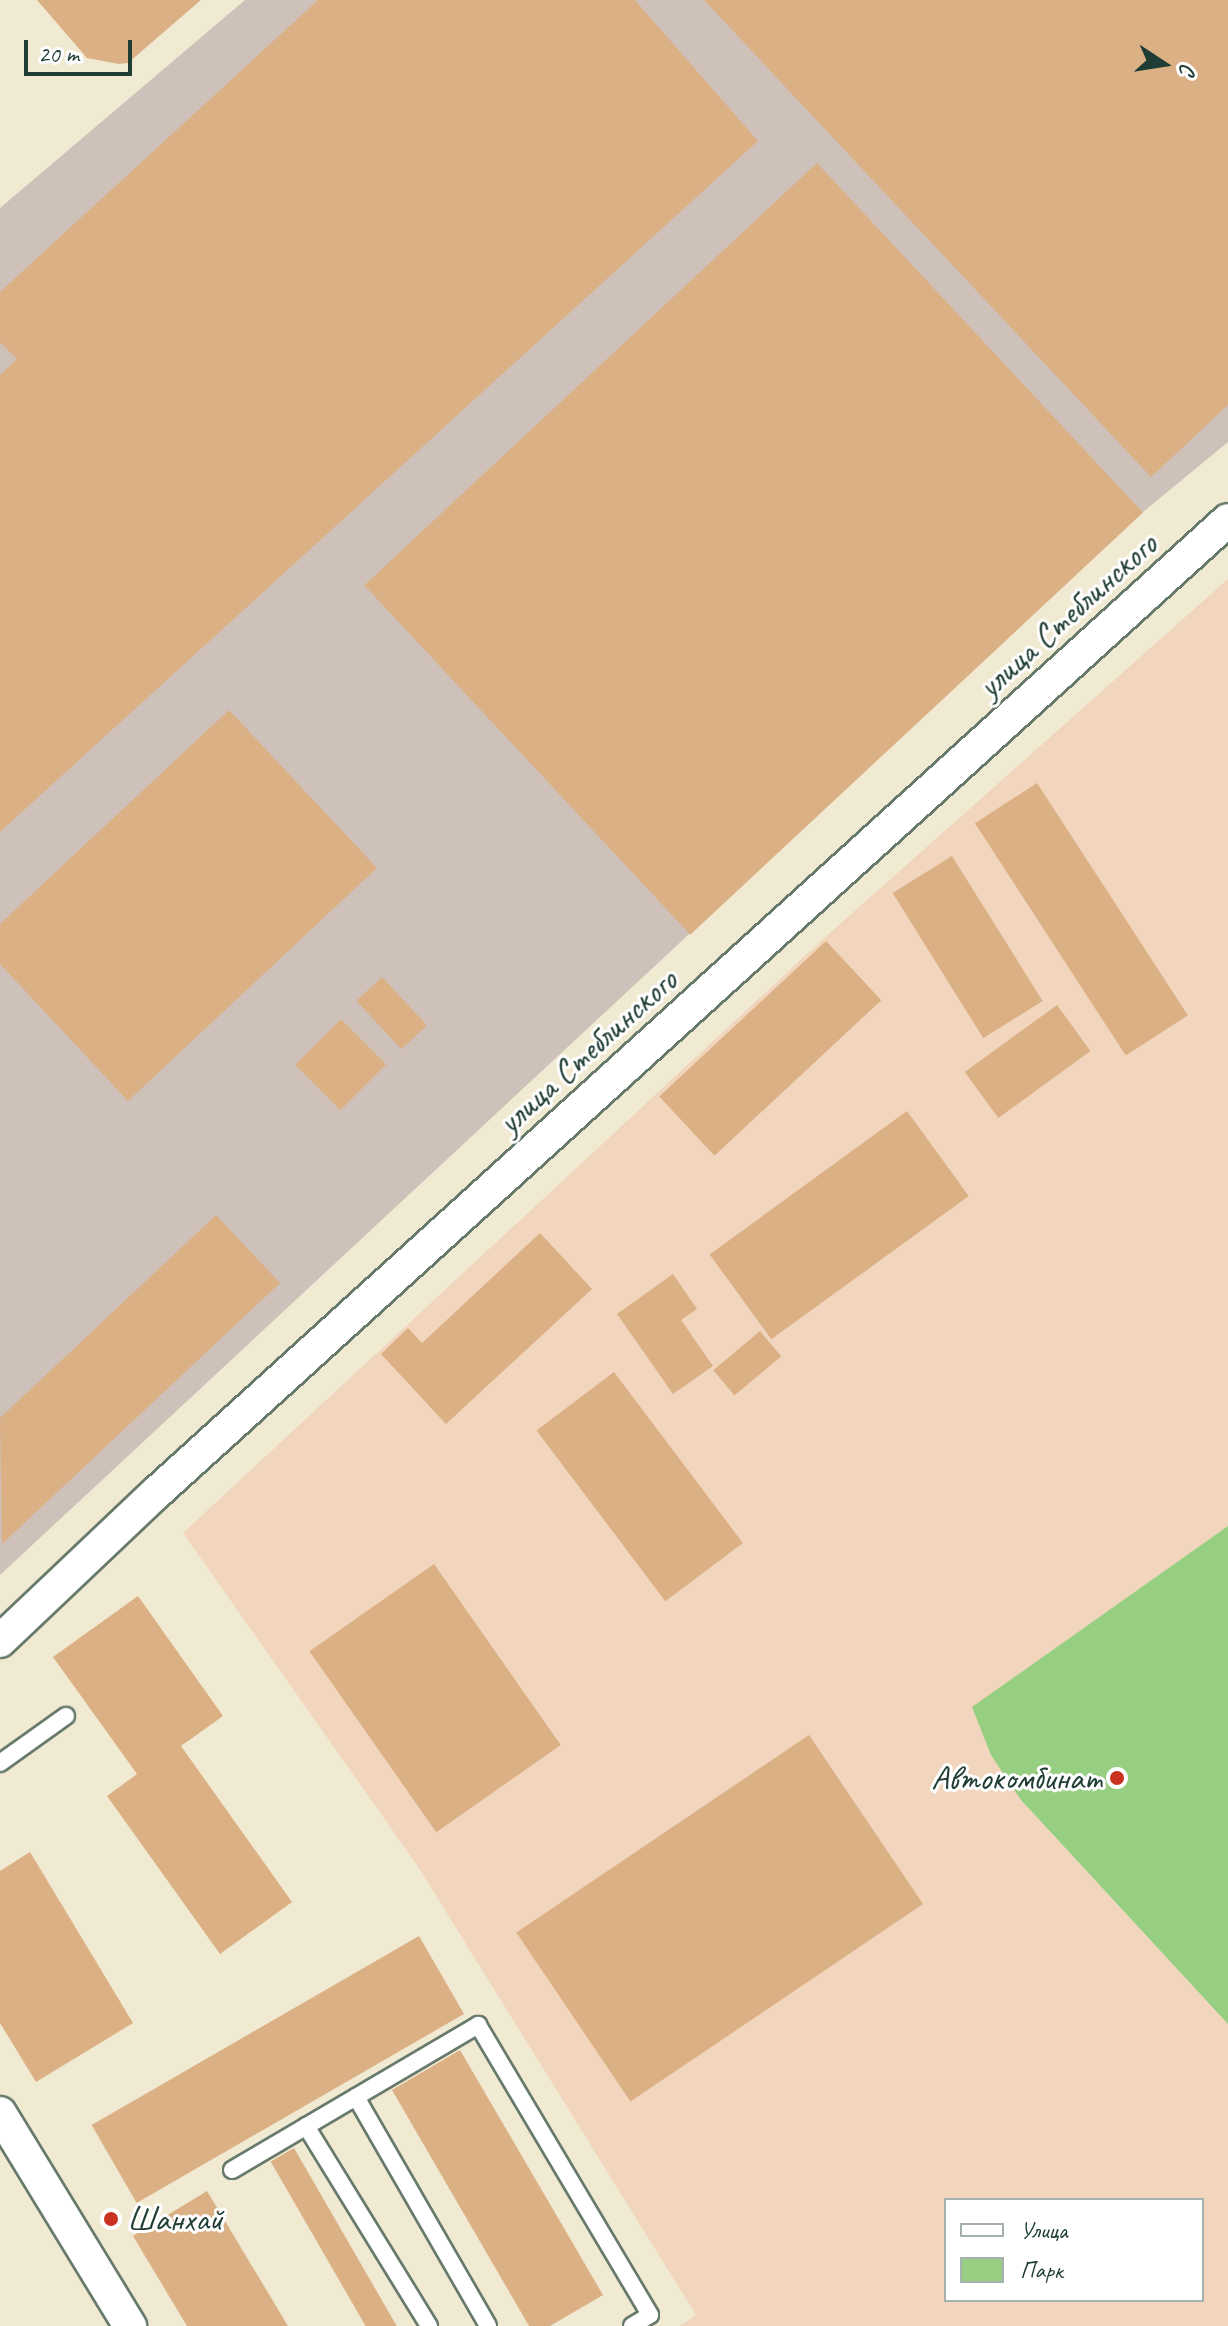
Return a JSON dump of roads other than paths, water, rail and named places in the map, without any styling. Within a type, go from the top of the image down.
[{"type":"street","name":"улица Стеблинского","points":[[0,1641],[155,1494],[1228,520]]},
{"type":"street","points":[[0,2113],[130,2326]]},
{"type":"lane","points":[[0,1763],[66,1716]]},
{"type":"lane","points":[[232,2170],[478,2025],[650,2315],[632,2326]]},
{"type":"lane","points":[[356,2097],[488,2326]]},
{"type":"lane","points":[[306,2126],[429,2326]]},
{"type":"place","name":"Автокомбинат","points":[[1117,1778]]},
{"type":"place","name":"Шанхай","points":[[111,2219]]}]
